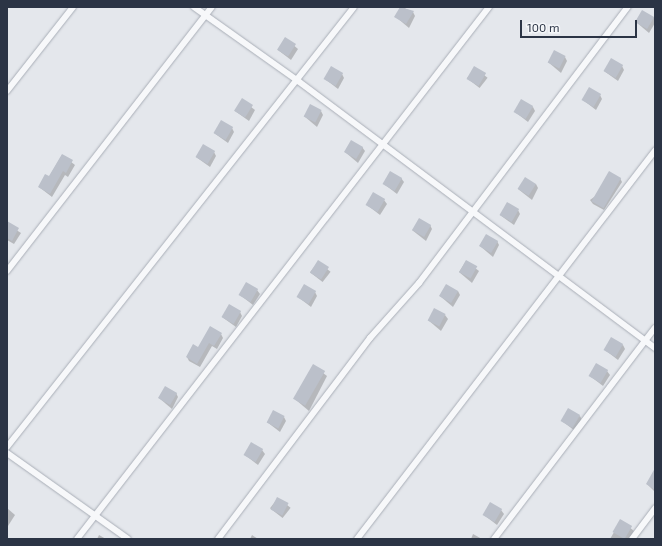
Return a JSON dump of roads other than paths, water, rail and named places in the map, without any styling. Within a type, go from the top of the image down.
[{"type":"street","points":[[7,91],[73,7]]},
{"type":"street","points":[[194,7],[298,81],[655,348]]},
{"type":"street","points":[[7,271],[212,7]]},
{"type":"street","points":[[7,447],[298,81],[354,7]]},
{"type":"street","points":[[78,539],[489,7]]},
{"type":"street","points":[[218,539],[370,338],[419,283],[628,7]]},
{"type":"street","points":[[357,539],[560,278],[655,150]]},
{"type":"street","points":[[494,539],[655,328]]},
{"type":"street","points":[[7,453],[128,539]]},
{"type":"street","points":[[632,539],[655,508]]}]
